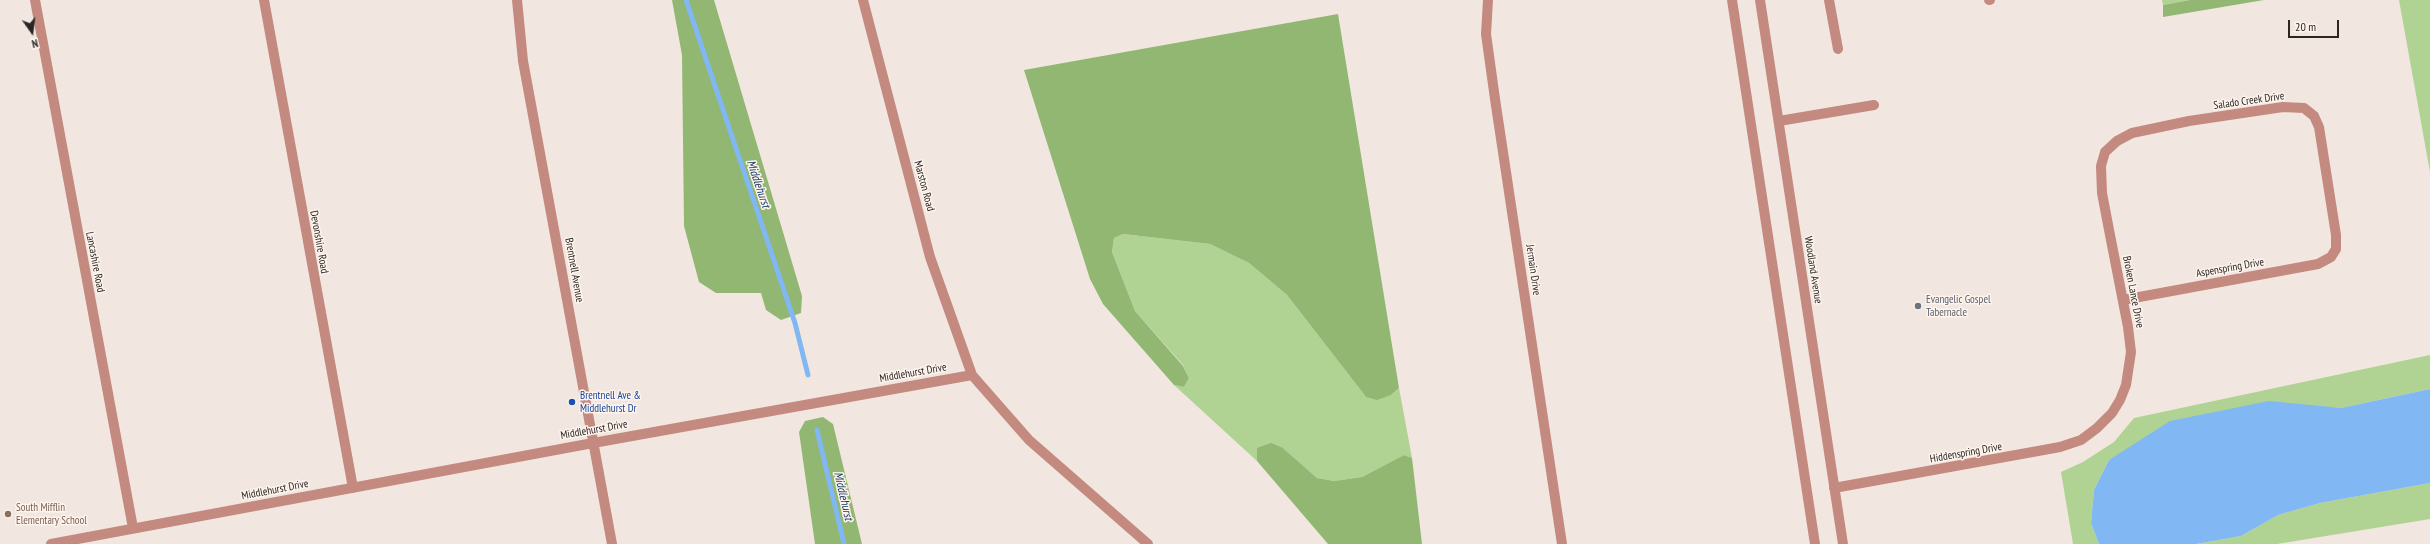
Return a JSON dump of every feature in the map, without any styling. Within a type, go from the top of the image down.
[{"type":"street","name":"Lancashire Road","points":[[35,0],[132,528]]},
{"type":"street","name":"Devonshire Road","points":[[264,0],[352,488]]},
{"type":"street","name":"Brentnell Avenue","points":[[517,0],[523,61],[612,544]]},
{"type":"street","name":"Marston Road","points":[[863,0],[930,257],[972,375]]},
{"type":"street","name":"Jermain Drive","points":[[1488,0],[1486,34],[1562,544]]},
{"type":"street","points":[[1732,0],[1815,544]]},
{"type":"street","name":"Woodland Avenue","points":[[1760,0],[1843,544]]},
{"type":"street","points":[[1829,0],[1838,49]]},
{"type":"street","points":[[1779,121],[1874,105]]},
{"type":"street","name":"Salado Creek Drive","points":[[2105,152],[2122,138],[2150,128],[2283,107],[2304,108],[2314,116],[2319,127],[2336,249]]},
{"type":"street","name":"Broken Lance Drive","points":[[2097,428],[2112,413],[2120,400],[2130,367],[2128,327],[2102,193],[2101,166],[2105,152]]},
{"type":"street","name":"Aspenspring Drive","points":[[2123,300],[2318,264],[2331,257],[2336,249]]},
{"type":"street","name":"Middlehurst Drive","points":[[51,544],[593,442],[972,375]]},
{"type":"street","points":[[972,375],[1029,440],[1148,544]]},
{"type":"street","name":"Hiddenspring Drive","points":[[1834,488],[2060,447],[2081,440],[2097,428]]},
{"type":"green space","points":[[672,0],[714,0],[802,296],[801,313],[781,320],[766,310],[761,293],[716,293],[699,282],[684,226],[682,55]]},
{"type":"green space","points":[[2162,0],[2190,0],[2163,5]]},
{"type":"green space","points":[[2190,0],[2264,0],[2163,17],[2163,5]]},
{"type":"green space","points":[[2399,0],[2430,0],[2430,172]]},
{"type":"green space","points":[[1338,14],[1399,388],[1391,395],[1377,400],[1366,397],[1287,295],[1249,263],[1210,244],[1123,234],[1114,238],[1112,252],[1135,311],[1183,366],[1189,378],[1184,387],[1174,385],[1103,304],[1090,279],[1024,70]]},
{"type":"green space","points":[[1123,234],[1210,244],[1249,263],[1287,295],[1366,397],[1391,395],[1399,388],[1412,458],[1404,455],[1362,477],[1334,481],[1317,478],[1283,448],[1257,448],[1257,461],[1174,385],[1184,387],[1189,378],[1183,365],[1135,311],[1112,252],[1114,238]]},
{"type":"green space","points":[[2430,355],[2430,389],[2341,408],[2314,407],[2109,460],[2094,490],[2091,523],[2099,544],[2073,544],[2061,472],[2083,462],[2114,442],[2134,418]]},
{"type":"green space","points":[[823,417],[833,424],[862,544],[815,544],[799,432],[805,421]]},
{"type":"green space","points":[[1271,443],[1283,448],[1317,478],[1334,481],[1362,477],[1404,455],[1412,458],[1422,544],[1328,544],[1257,461],[1257,448]]},
{"type":"green space","points":[[2430,483],[2430,519],[2277,544],[2196,544],[2241,536],[2278,515],[2320,503]]},
{"type":"water","points":[[2430,389],[2430,483],[2320,503],[2278,515],[2241,536],[2196,544],[2099,544],[2091,523],[2094,490],[2109,460],[2170,421],[2269,401],[2341,408]]},
{"type":"waterway","name":"Middlehurst","points":[[686,0],[795,323],[808,375]]},
{"type":"waterway","name":"Middlehurst","points":[[817,430],[844,544]]},
{"type":"place","name":"Evangelic Gospel Tabernacle","points":[[1918,306]]},
{"type":"place","name":"Brentnell Ave & Middlehurst Dr","points":[[572,402]]},
{"type":"place","name":"South Mifflin Elementary School","points":[[8,514]]}]
